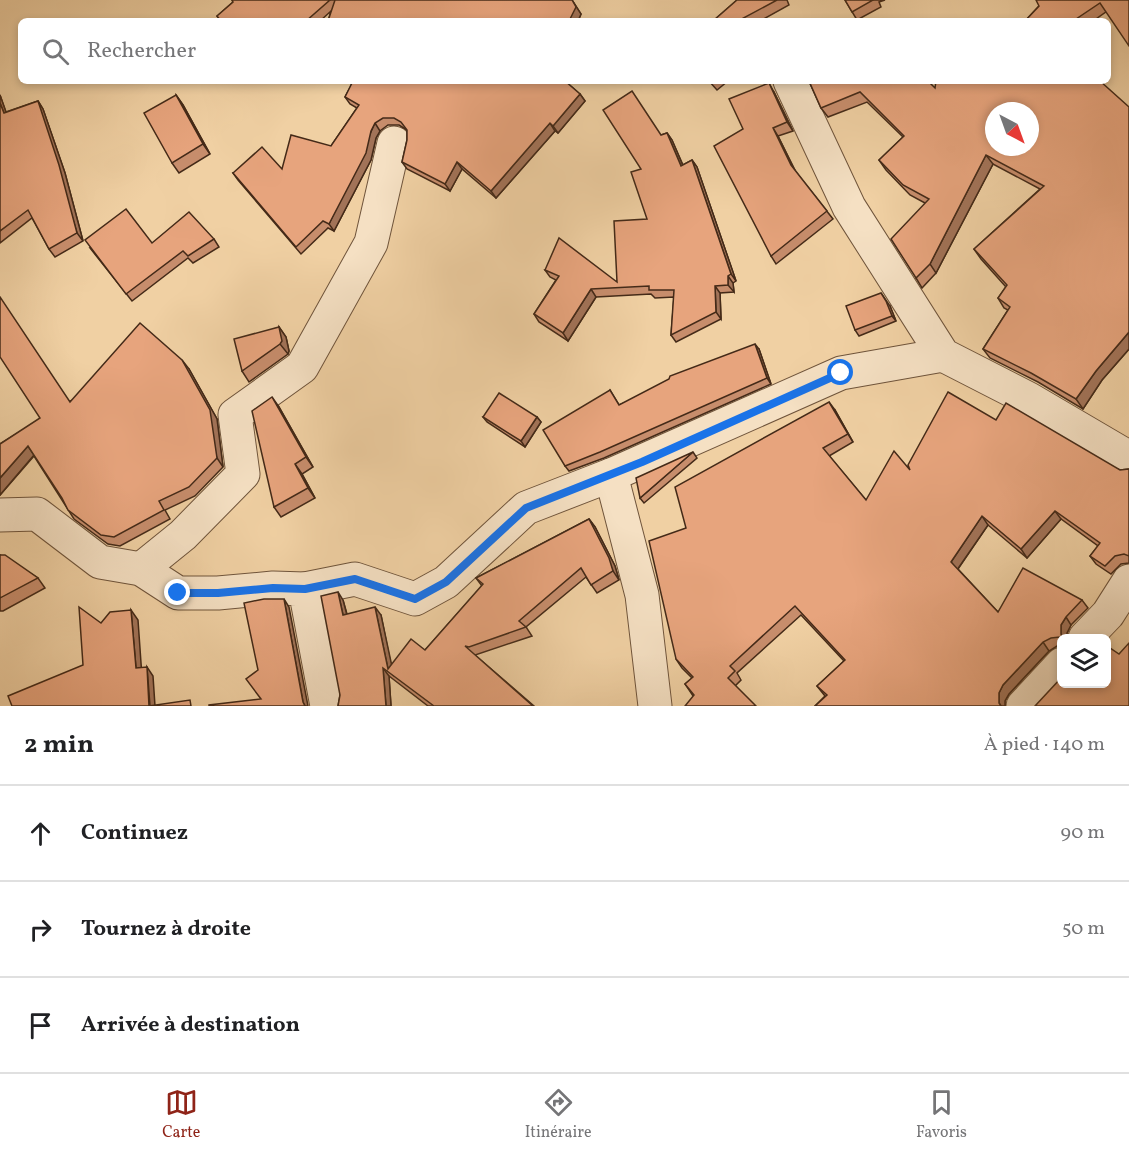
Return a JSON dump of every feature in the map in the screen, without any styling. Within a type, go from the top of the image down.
[{"type":"street","points":[[791,84],[849,207],[943,355],[1029,399],[1121,453],[1129,460]]},
{"type":"street","points":[[141,569],[183,535],[243,474],[235,415],[302,367],[372,243],[394,143]]},
{"type":"street","points":[[0,515],[37,514],[100,562],[141,569],[178,593],[218,593],[273,588],[305,589],[355,579],[415,599],[446,582],[526,508],[610,474],[841,373],[943,355]]},
{"type":"street","points":[[610,474],[642,595],[655,706]]},
{"type":"street","points":[[1090,634],[1108,614],[1129,581]]},
{"type":"street","points":[[305,589],[327,706]]},
{"type":"street","points":[[1023,706],[1057,669]]},
{"type":"building","points":[[232,0],[330,0],[309,18],[219,18],[217,16],[233,2]]},
{"type":"building","points":[[335,0],[572,0],[576,7],[570,18],[329,18]]},
{"type":"building","points":[[737,0],[777,0],[744,18],[716,18]]},
{"type":"building","points":[[845,0],[873,0],[852,12]]},
{"type":"building","points":[[1036,0],[1129,0],[1129,46],[1100,3],[1078,18],[1028,18],[1039,6]]},
{"type":"building","points":[[352,84],[568,84],[580,94],[553,126],[550,123],[491,191],[457,162],[445,184],[402,162],[407,130],[401,122],[394,118],[383,118],[375,123],[366,153],[329,224],[323,221],[296,247],[233,173],[262,147],[282,169],[291,135],[331,146],[359,105],[345,97]]},
{"type":"building","points":[[769,84],[787,122],[773,128],[791,165],[827,211],[771,256],[714,146],[743,129],[729,99]]},
{"type":"building","points":[[810,84],[931,84],[935,88],[936,84],[1103,84],[1129,107],[1129,332],[1076,399],[983,349],[1010,307],[998,298],[1007,285],[974,249],[1044,186],[988,156],[1039,156],[1039,102],[985,102],[985,156],[930,264],[916,278],[891,239],[929,199],[903,185],[879,160],[904,136],[860,92],[821,108]]},
{"type":"building","points":[[632,91],[661,135],[667,133],[681,166],[692,160],[731,274],[728,276],[728,285],[715,286],[716,312],[671,335],[674,290],[649,290],[649,286],[591,289],[563,333],[534,314],[559,276],[545,270],[559,238],[617,282],[614,221],[647,219],[631,172],[641,169],[603,110]]},
{"type":"building","points":[[176,95],[203,144],[172,163],[144,113]]},
{"type":"building","points":[[38,101],[59,165],[77,233],[49,249],[28,210],[0,231],[0,103],[4,113]]},
{"type":"building","points":[[126,209],[152,243],[189,212],[214,239],[188,256],[183,251],[126,294],[85,240]]},
{"type":"building","points":[[881,293],[892,316],[855,330],[846,306]]},
{"type":"building","points":[[0,297],[70,402],[140,323],[182,360],[210,410],[217,458],[189,487],[159,501],[164,510],[114,537],[101,535],[68,510],[28,446],[0,478],[0,444],[40,418],[0,357]]},
{"type":"building","points":[[279,327],[282,341],[280,344],[242,371],[234,339]]},
{"type":"building","points":[[755,344],[767,378],[600,452],[565,466],[543,430],[610,390],[619,405],[669,379],[670,376]]},
{"type":"building","points":[[948,392],[996,420],[1006,403],[1120,470],[1129,469],[1129,556],[1124,554],[1115,556],[1105,566],[1090,556],[1100,543],[1055,511],[1021,549],[982,516],[951,562],[998,612],[1023,568],[1082,600],[1061,625],[1061,634],[1043,642],[1003,685],[999,693],[1001,706],[815,706],[827,695],[817,686],[845,660],[795,606],[730,666],[735,671],[728,678],[756,706],[685,706],[694,695],[685,684],[693,677],[676,659],[649,541],[686,528],[675,487],[829,402],[848,434],[823,448],[866,500],[894,451],[910,470],[908,465]]},
{"type":"building","points":[[499,393],[537,417],[521,441],[483,417]]},
{"type":"building","points":[[272,397],[306,457],[295,464],[308,488],[274,507],[252,411]]},
{"type":"building","points":[[693,452],[640,498],[636,478]]},
{"type":"building","points":[[589,519],[609,558],[613,571],[591,585],[581,568],[519,621],[526,627],[469,647],[465,646],[533,706],[434,706],[383,668],[386,706],[338,706],[340,695],[321,596],[338,592],[343,615],[375,607],[388,669],[411,639],[425,650],[483,584],[476,578]]},
{"type":"building","points":[[0,555],[5,555],[38,578],[0,598]]},
{"type":"building","points":[[264,599],[284,599],[305,706],[209,706],[261,699],[246,679],[258,670],[244,603]]},
{"type":"building","points":[[79,607],[101,623],[110,612],[131,610],[136,668],[147,667],[149,706],[12,706],[8,696],[83,665]]},
{"type":"building","points":[[1129,643],[1129,706],[1035,706],[1057,682],[1057,688],[1111,688],[1111,649],[1119,654]]},
{"type":"building","points":[[190,700],[191,706],[149,706]]},
{"type":"route","points":[[178,593],[218,593],[273,588],[305,589],[355,579],[415,599],[446,582],[526,508],[642,462],[841,373]]}]
